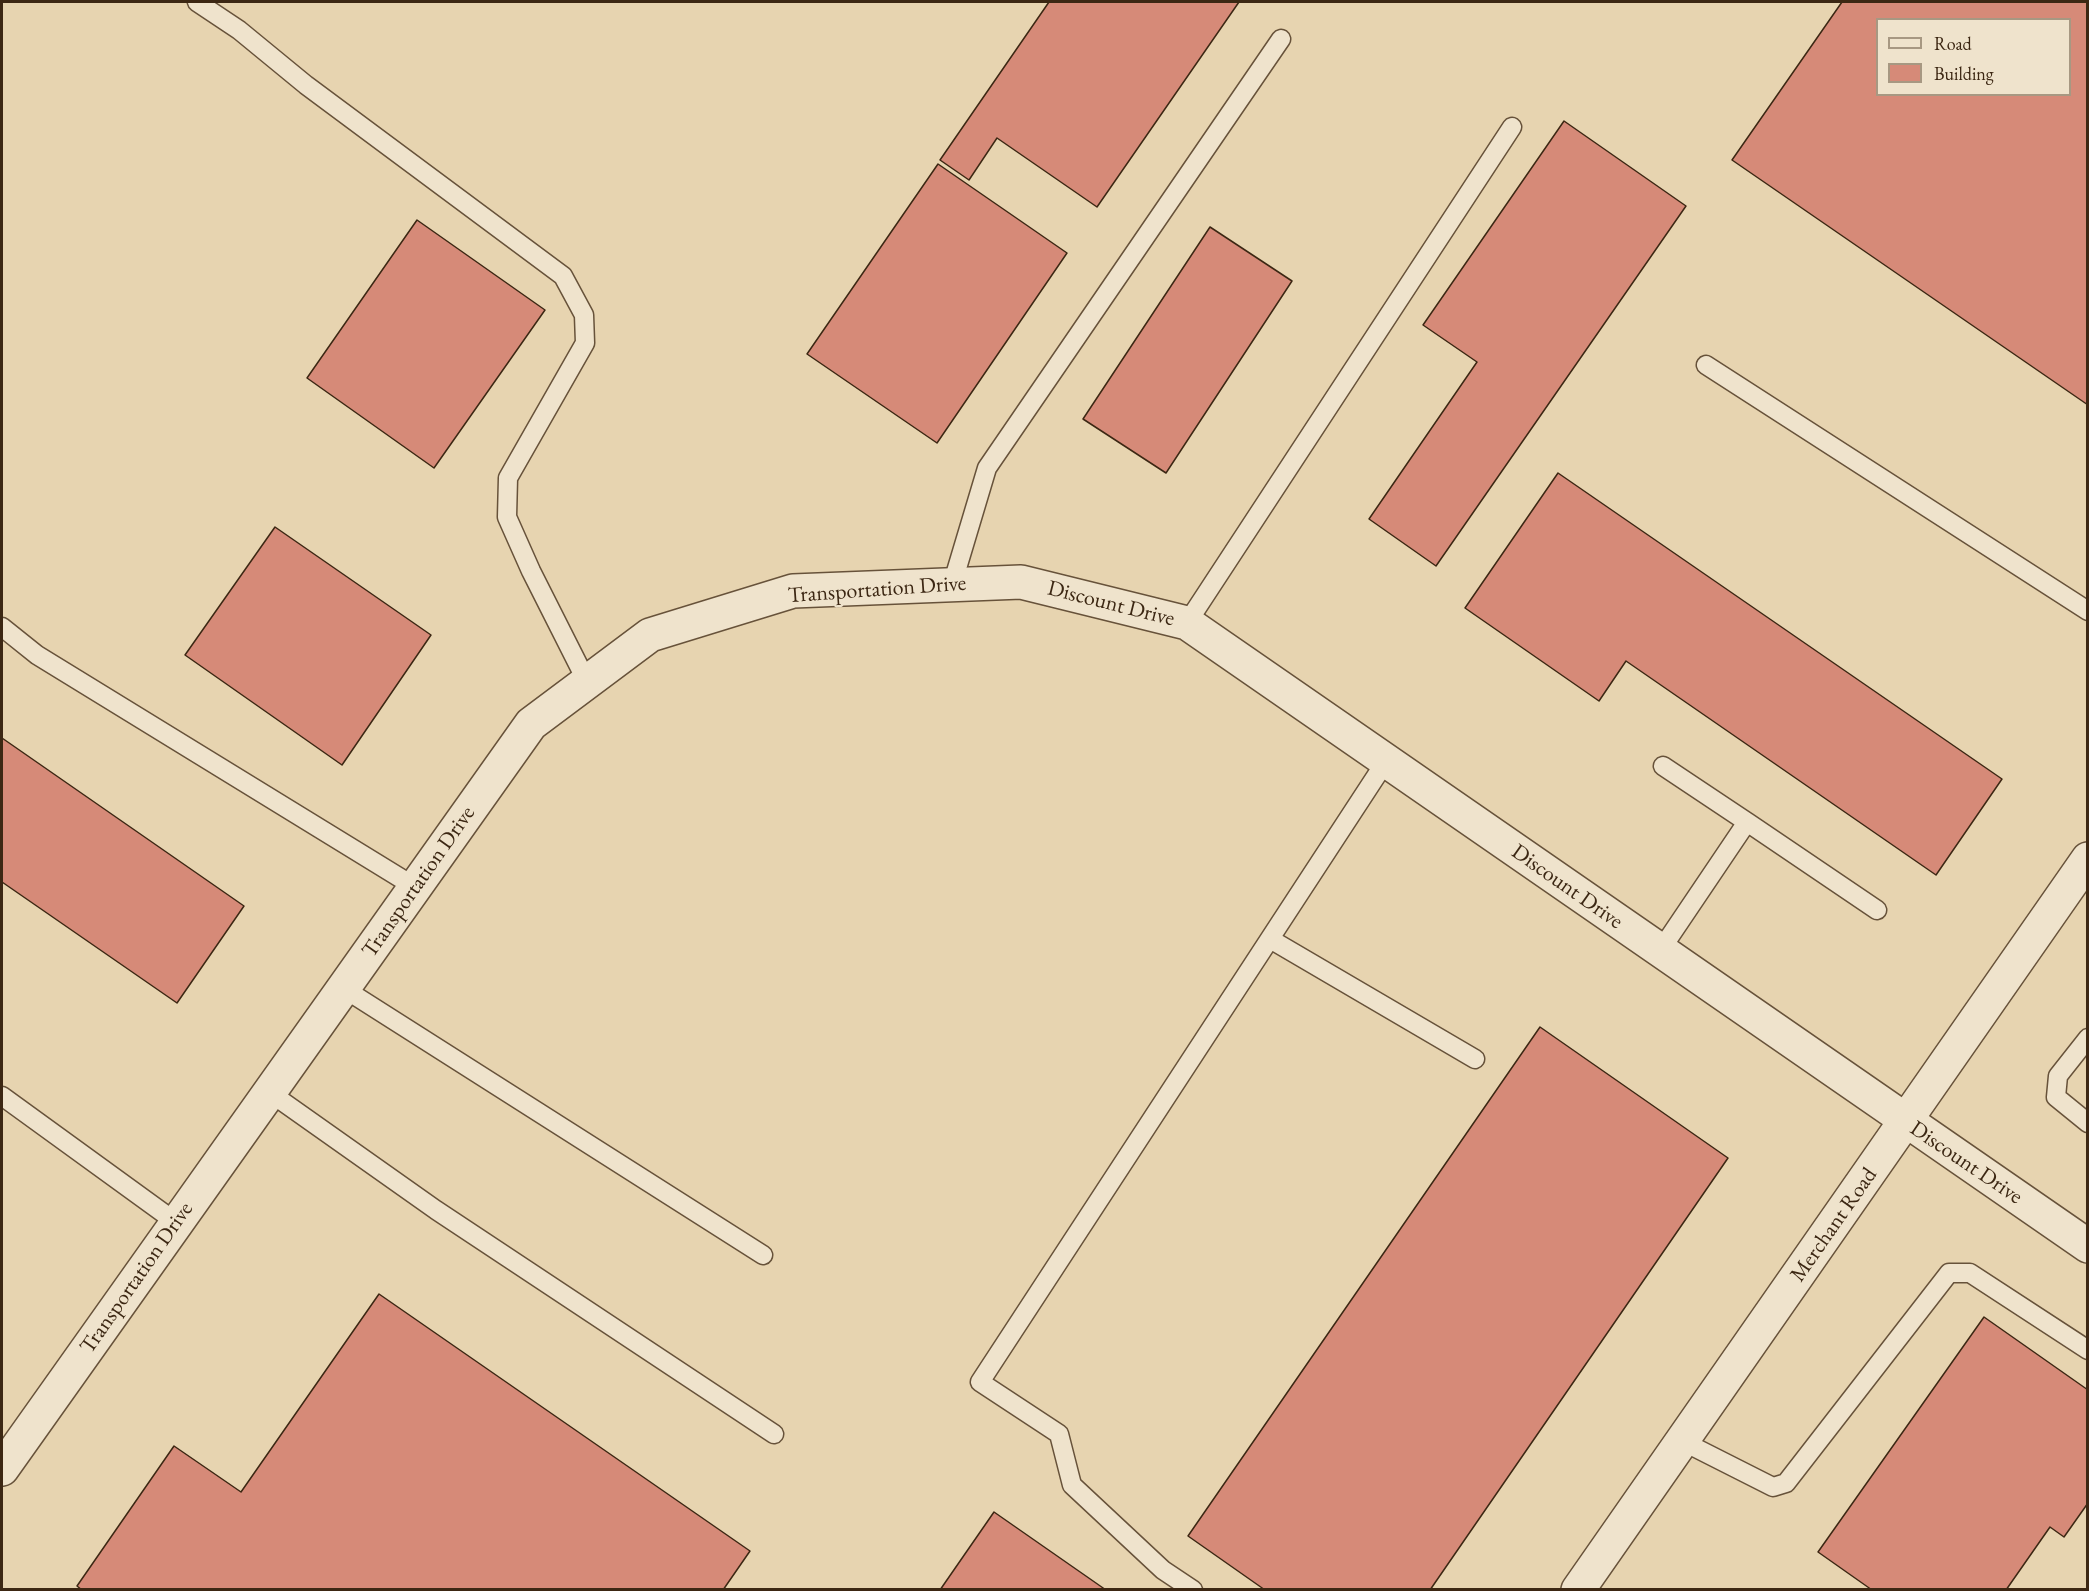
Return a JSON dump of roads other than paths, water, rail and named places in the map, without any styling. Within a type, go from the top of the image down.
[{"type":"street","name":"Transportation Drive","points":[[2,1469],[531,724],[650,635],[793,591],[1021,582]]},
{"type":"street","name":"Discount Drive","points":[[1021,582],[1187,624],[2088,1246]]},
{"type":"street","name":"Merchant Road","points":[[1578,1590],[2088,859]]},
{"type":"lane","points":[[197,2],[239,30],[306,85],[563,276],[584,315],[585,343],[508,478],[507,517],[531,571],[587,682]]},
{"type":"lane","points":[[952,585],[987,468],[1281,39]]},
{"type":"lane","points":[[1187,624],[1512,127]]},
{"type":"lane","points":[[1706,365],[2088,611]]},
{"type":"lane","points":[[2,627],[37,655],[415,887]]},
{"type":"lane","points":[[1193,1590],[1163,1570],[1072,1485],[1059,1434],[980,1382],[1386,761]]},
{"type":"lane","points":[[1663,766],[1877,910]]},
{"type":"lane","points":[[1660,951],[1747,822]]},
{"type":"lane","points":[[1270,939],[1475,1059]]},
{"type":"lane","points":[[343,988],[764,1255]]},
{"type":"lane","points":[[2088,1038],[2058,1076],[2056,1097],[2088,1123]]},
{"type":"lane","points":[[269,1092],[436,1210],[774,1434]]},
{"type":"lane","points":[[2,1096],[177,1223]]},
{"type":"lane","points":[[1682,1441],[1773,1487],[1786,1483],[1949,1273],[1970,1273],[2088,1350]]}]
